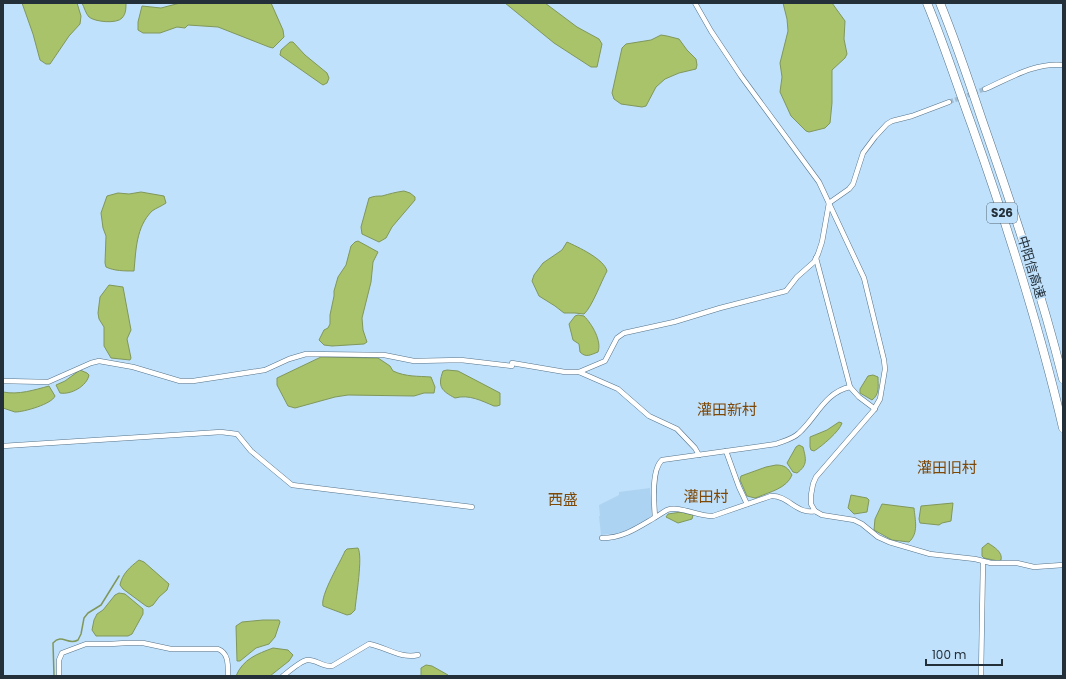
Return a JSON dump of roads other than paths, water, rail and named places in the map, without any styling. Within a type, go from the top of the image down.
[{"type":"highway","name":"中阳信高速","points":[[927,3],[959,88],[1014,250],[1038,331],[1063,428]]},
{"type":"highway","name":"中阳信高速","points":[[940,3],[1014,211],[1063,379]]},
{"type":"street","points":[[695,3],[710,31],[741,76],[819,182],[864,278],[882,353],[884,374],[880,399],[875,409],[816,477],[810,495],[811,504],[815,511]]},
{"type":"street","points":[[985,89],[1042,66],[1052,64],[1063,65]]},
{"type":"street","points":[[579,372],[606,360],[618,338],[624,332],[674,322],[720,308],[786,292],[798,277],[814,262],[822,242],[829,203],[849,189],[853,184],[863,153],[875,136],[892,121],[912,116],[948,102]]},
{"type":"street","points":[[816,258],[850,387],[859,397],[875,409]]},
{"type":"street","points":[[3,381],[48,382],[90,363],[99,361],[133,367],[180,381],[193,381],[265,370],[306,354],[384,355],[414,361],[461,360],[512,364],[565,372],[579,372],[618,389],[649,416],[677,429],[695,448],[699,455]]},
{"type":"street","points":[[655,518],[653,501],[654,483],[660,461],[776,444],[796,436],[826,399],[845,388],[850,387]]},
{"type":"street","points":[[3,446],[230,432],[238,435],[251,451],[292,485],[472,507]]},
{"type":"street","points":[[726,451],[738,487],[747,504]]},
{"type":"street","points":[[602,538],[621,536],[655,518],[668,509],[680,510],[705,516],[713,516],[747,504],[773,496],[778,496],[802,511],[815,511],[822,514],[854,520],[862,524],[878,537],[889,542],[930,554],[1034,567],[1063,565]]},
{"type":"street","points":[[981,676],[983,561]]},
{"type":"street","points":[[59,676],[59,660],[62,652],[86,644],[138,642],[171,649],[222,650],[227,658],[228,676]]},
{"type":"street","points":[[283,676],[303,661],[307,660],[326,666],[332,666],[369,644],[405,656],[411,657],[418,655]]},
{"type":"waterway","points":[[54,676],[53,643],[59,639],[71,642],[78,640],[81,634],[84,618],[88,613],[101,605],[119,576]]},
{"type":"tunnel","points":[[949,102],[985,89]]},
{"type":"district","name":"灌田新村","points":[[727,410]]},
{"type":"district","name":"灌田旧村","points":[[947,468]]},
{"type":"district","name":"灌田村","points":[[706,497]]},
{"type":"district","name":"西盛","points":[[563,500]]}]
